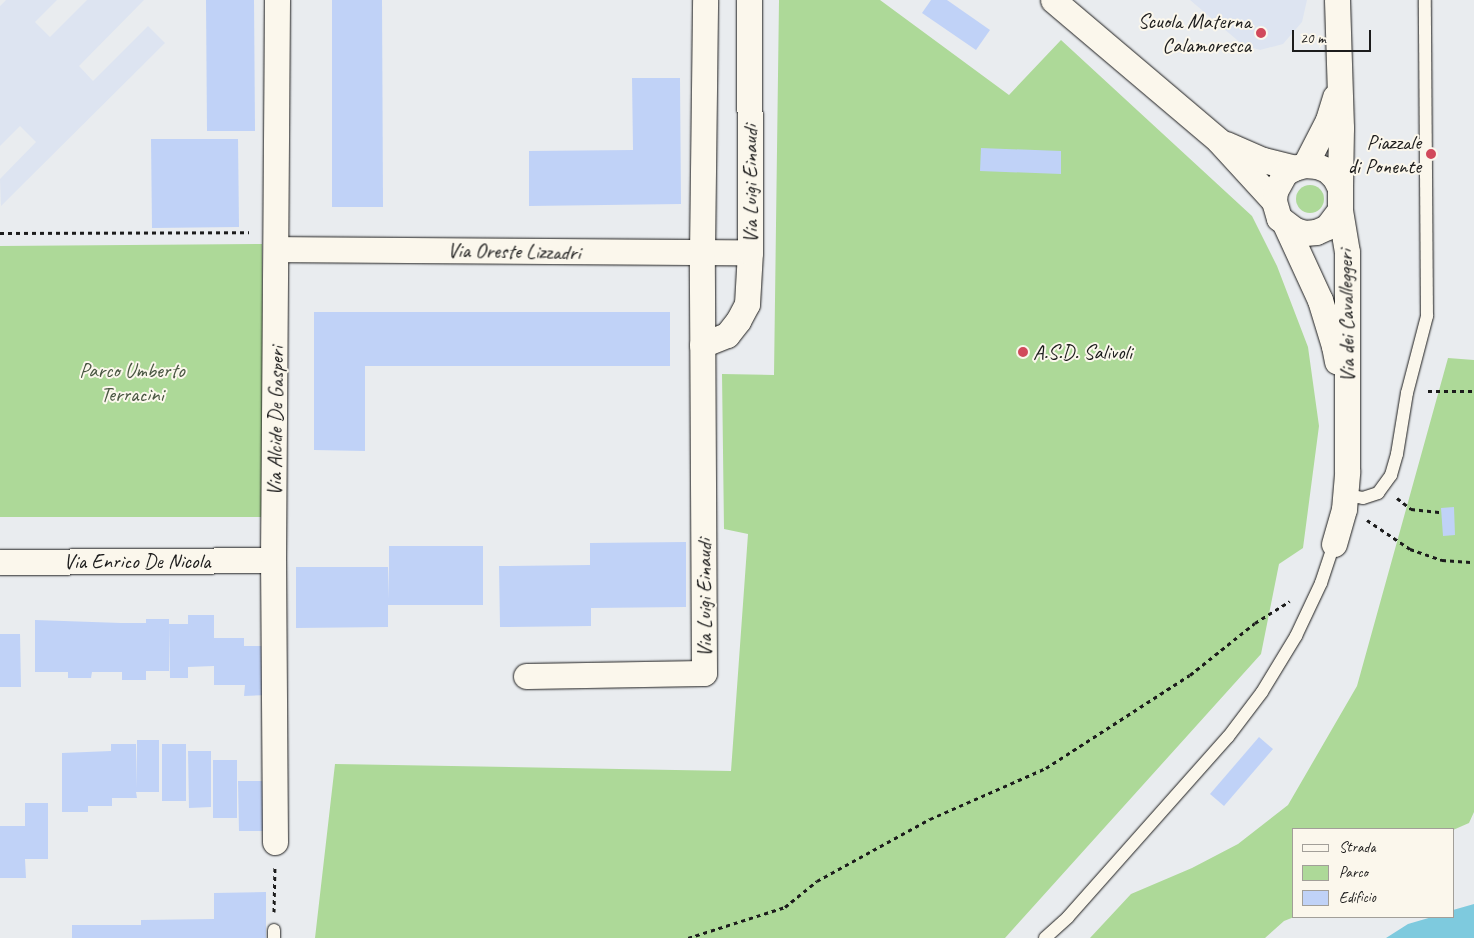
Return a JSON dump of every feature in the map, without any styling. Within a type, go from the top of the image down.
[{"type":"street","name":"Via Alcide De Gasperi","points":[[275,842],[273,560],[277,241],[277,0]]},
{"type":"street","name":"Via Luigi Einaudi","points":[[526,676],[704,673],[702,253],[705,0]]},
{"type":"street","name":"Via Luigi Einaudi","points":[[702,345],[727,335],[738,322],[747,304],[750,252],[749,0]]},
{"type":"street","name":"Via dei Cavalleggeri","points":[[1052,0],[1219,141],[1274,201],[1279,218],[1285,224],[1320,300],[1334,346],[1346,422]]},
{"type":"street","points":[[1337,0],[1341,128],[1340,199]]},
{"type":"street","points":[[1274,201],[1279,181],[1300,166],[1328,120],[1339,77]]},
{"type":"street","name":"Via dei Cavalleggeri","points":[[1219,141],[1263,160],[1300,166],[1317,166],[1327,170],[1335,178],[1340,199],[1347,252],[1344,502],[1334,544]]},
{"type":"street","name":"Via dei Cavalleggeri","points":[[1285,224],[1305,233],[1316,232],[1326,227],[1340,199]]},
{"type":"street","name":"Via Oreste Lizzadri","points":[[277,241],[702,253],[750,252]]},
{"type":"street","name":"Via Enrico De Nicola","points":[[0,562],[273,560]]},
{"type":"lane","points":[[1344,502],[1363,498],[1381,490],[1392,475],[1407,393],[1426,316],[1425,0]]},
{"type":"lane","points":[[1045,938],[1068,917],[1228,737],[1262,692],[1296,636],[1321,583],[1334,544]]},
{"type":"path","points":[[0,233],[277,241]]},
{"type":"path","points":[[1407,393],[1474,391]]},
{"type":"path","points":[[1381,490],[1411,509],[1441,512]]},
{"type":"path","points":[[1344,502],[1410,549],[1442,560],[1474,562]]},
{"type":"path","points":[[688,938],[785,907],[817,881],[922,824],[1046,768],[1190,675],[1256,623],[1321,583]]},
{"type":"path","points":[[274,934],[275,842]]},
{"type":"shaded area","points":[[6,0],[57,0],[35,22],[50,37],[87,0],[144,0],[79,66],[93,81],[148,26],[165,43],[1,206],[0,179],[36,142],[20,126],[0,146],[0,6]]},
{"type":"shaded area","name":"Scuola Materna Calamoresca","points":[[1190,0],[1307,0],[1302,22],[1283,44],[1260,50],[1243,45]]},
{"type":"green space","points":[[779,0],[880,0],[1009,95],[1061,40],[1252,216],[1277,266],[1308,347],[1319,426],[1303,548],[1279,564],[1261,654],[1005,938],[315,938],[335,764],[731,771],[748,534],[724,529],[722,374],[774,375]]},
{"type":"green space","points":[[1310,185],[1320,189],[1324,199],[1320,209],[1310,213],[1300,209],[1296,199],[1300,189]]},
{"type":"green space","name":"Parco Umberto Terracini","points":[[262,244],[264,517],[0,517],[0,246]]},
{"type":"green space","points":[[1448,358],[1474,360],[1474,812],[1469,823],[1454,830],[1454,828],[1292,828],[1292,918],[1284,921],[1265,938],[1090,938],[1131,894],[1192,868],[1238,844],[1288,805],[1357,686]]},
{"type":"water","points":[[1474,904],[1474,938],[1386,938],[1408,924],[1429,918],[1454,918],[1454,910]]},
{"type":"building","points":[[206,0],[254,0],[255,131],[207,131]]},
{"type":"building","points":[[332,0],[382,0],[383,207],[332,207]]},
{"type":"building","points":[[931,0],[947,0],[990,30],[976,50],[922,13]]},
{"type":"building","points":[[632,78],[680,78],[681,204],[529,206],[529,151],[633,150]]},
{"type":"building","points":[[151,139],[238,139],[239,227],[152,228]]},
{"type":"building","points":[[981,148],[1061,151],[1061,174],[980,171]]},
{"type":"building","points":[[314,312],[670,312],[670,366],[365,366],[365,451],[314,450]]},
{"type":"building","points":[[1454,507],[1455,535],[1443,536],[1441,508]]},
{"type":"building","points":[[686,542],[686,607],[591,608],[591,626],[500,627],[499,566],[590,565],[590,543]]},
{"type":"building","points":[[389,546],[483,546],[483,605],[388,605],[388,627],[296,628],[296,567],[388,567],[389,599]]},
{"type":"building","points":[[188,615],[214,615],[214,638],[244,638],[244,646],[268,646],[268,695],[244,696],[245,685],[214,685],[214,666],[188,667],[188,678],[170,678],[169,624],[188,624]]},
{"type":"building","points":[[146,619],[169,619],[169,671],[146,671],[146,680],[122,680],[122,672],[92,672],[91,678],[68,678],[68,672],[35,672],[35,620],[146,623]]},
{"type":"building","points":[[0,634],[20,634],[21,687],[0,687]]},
{"type":"building","points":[[1259,737],[1273,749],[1224,806],[1210,794]]},
{"type":"building","points":[[137,740],[159,740],[159,792],[136,792],[137,798],[112,798],[112,806],[88,806],[88,812],[62,812],[62,753],[111,751],[111,744],[136,744],[137,788]]},
{"type":"building","points":[[162,744],[186,744],[186,801],[162,801]]},
{"type":"building","points":[[188,751],[211,751],[211,807],[189,808]]},
{"type":"building","points":[[213,760],[237,760],[237,818],[213,818]]},
{"type":"building","points":[[238,781],[269,781],[269,831],[239,831]]},
{"type":"building","points":[[25,803],[48,803],[48,859],[25,859],[26,878],[0,878],[0,826],[25,826]]},
{"type":"building","points":[[266,892],[266,938],[72,938],[72,925],[141,925],[141,920],[214,919],[214,893]]},
{"type":"place","name":"Scuola Materna Calamoresca","points":[[1261,33]]},
{"type":"place","name":"Piazzale di Ponente","points":[[1431,154]]},
{"type":"place","name":"A.S.D. Salivoli","points":[[1023,352]]}]
